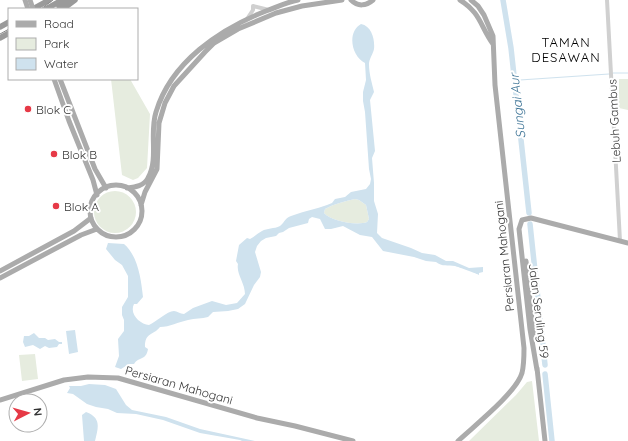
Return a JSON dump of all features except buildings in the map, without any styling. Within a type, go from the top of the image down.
[{"type":"highway","points":[[35,8],[49,0]]},
{"type":"highway","points":[[48,8],[62,0]]},
{"type":"highway","points":[[55,8],[69,0]]},
{"type":"highway","points":[[64,8],[75,0]]},
{"type":"main road","points":[[298,0],[269,10],[222,32],[182,67],[170,82],[159,102],[155,114],[154,161],[150,174],[145,182],[136,187],[127,188],[114,186],[106,188],[97,195],[91,206],[91,218],[97,229],[110,237],[117,237],[133,231],[140,222],[141,205],[145,192],[157,169],[159,122],[165,103],[174,86],[214,43],[238,29],[276,13],[302,6],[342,0]]},
{"type":"main road","points":[[351,0],[358,5],[363,5],[368,4],[373,0]]},
{"type":"main road","name":"Persiaran Mahogani","points":[[460,0],[479,18],[493,44]]},
{"type":"main road","name":"Persiaran Mahogani","points":[[458,441],[511,392],[519,381],[524,363],[523,340],[495,85],[493,36],[484,15],[478,6],[471,0]]},
{"type":"main road","points":[[54,80],[93,180],[97,195]]},
{"type":"main road","points":[[60,80],[95,169],[106,188]]},
{"type":"main road","points":[[127,188],[136,195],[141,205]]},
{"type":"main road","points":[[0,271],[74,231],[91,218]]},
{"type":"main road","name":"Jalan Seruling 59","points":[[545,441],[537,370],[530,329],[520,229],[522,220],[531,218],[628,243]]},
{"type":"main road","points":[[0,278],[81,235],[97,229]]},
{"type":"main road","name":"Persiaran Mahogani","points":[[0,400],[64,380],[88,377],[118,378],[257,418],[353,441]]},
{"type":"street","name":"Lebuh Gambus","points":[[607,0],[620,241]]},
{"type":"street","points":[[246,20],[253,10],[253,6],[269,10]]},
{"type":"green space","points":[[619,79],[628,79],[628,110],[619,108]]},
{"type":"green space","points":[[111,80],[131,80],[150,114],[147,168],[138,178],[133,180],[122,175]]},
{"type":"green space","points":[[111,191],[119,191],[130,197],[136,208],[136,216],[130,227],[119,233],[111,233],[100,227],[94,216],[94,208],[100,197]]},
{"type":"green space","points":[[355,199],[366,205],[369,219],[367,222],[344,222],[327,216],[324,213],[325,209],[328,207]]},
{"type":"green space","points":[[35,354],[38,379],[22,381],[19,355]]},
{"type":"green space","points":[[532,381],[539,441],[469,441],[516,395],[527,382]]},
{"type":"water","points":[[361,24],[368,27],[374,42],[374,49],[369,64],[374,92],[370,100],[375,151],[372,158],[374,201],[378,214],[377,233],[382,238],[422,253],[435,255],[446,261],[453,261],[469,268],[483,267],[483,272],[479,273],[479,275],[455,266],[438,264],[436,262],[383,251],[372,237],[360,235],[343,226],[325,229],[320,219],[312,217],[309,219],[308,223],[289,228],[276,236],[266,238],[257,246],[255,252],[261,272],[260,277],[254,285],[245,304],[238,309],[213,312],[208,317],[191,319],[160,327],[146,339],[145,347],[148,349],[144,357],[134,364],[129,364],[121,369],[115,367],[119,356],[118,339],[124,331],[122,307],[128,297],[128,276],[122,265],[115,260],[106,249],[108,243],[124,244],[129,249],[136,261],[140,275],[143,297],[137,304],[134,304],[133,311],[134,315],[139,321],[149,325],[171,311],[184,314],[193,308],[212,301],[226,305],[237,303],[245,294],[236,261],[239,245],[247,238],[250,239],[264,230],[280,226],[287,218],[291,216],[332,203],[335,199],[345,197],[351,192],[366,189],[370,184],[371,179],[363,101],[363,92],[366,80],[365,63],[356,55],[352,44],[352,38],[357,28]],"holes":[[[355,199],[366,205],[369,219],[367,222],[344,222],[327,216],[324,213],[325,209],[336,204]]]},
{"type":"water","points":[[75,330],[78,352],[69,354],[66,331]]},
{"type":"water","points":[[34,333],[39,338],[45,338],[48,340],[55,339],[62,342],[62,344],[59,344],[57,347],[49,348],[45,346],[40,349],[33,345],[25,347],[23,342],[24,336],[29,336]]},
{"type":"water","points":[[89,384],[105,385],[116,389],[126,405],[132,410],[166,417],[200,429],[255,441],[242,441],[200,433],[163,420],[136,414],[117,413],[108,409],[87,404],[73,394],[67,393],[70,388],[69,386]]},
{"type":"water","points":[[86,412],[91,414],[97,420],[98,428],[95,441],[84,441],[82,415]]},
{"type":"waterway","name":"Sungai Aur","points":[[503,0],[511,48],[529,213]]},
{"type":"waterway","points":[[613,73],[628,73]]},
{"type":"waterway","points":[[514,78],[520,80],[609,74]]},
{"type":"waterway","name":"Sungai Aur","points":[[530,224],[545,365]]},
{"type":"waterway","name":"Sungai Aur","points":[[545,374],[552,441]]},
{"type":"tram line","points":[[42,8],[53,0]]},
{"type":"tram line","points":[[0,34],[8,30]]},
{"type":"place","name":"Blok C","points":[[28,109]]},
{"type":"place","name":"Blok B","points":[[54,154]]},
{"type":"place","name":"Blok A","points":[[56,206]]},
{"type":"district","name":"TAMAN DESAWAN","points":[[566,50]]}]
